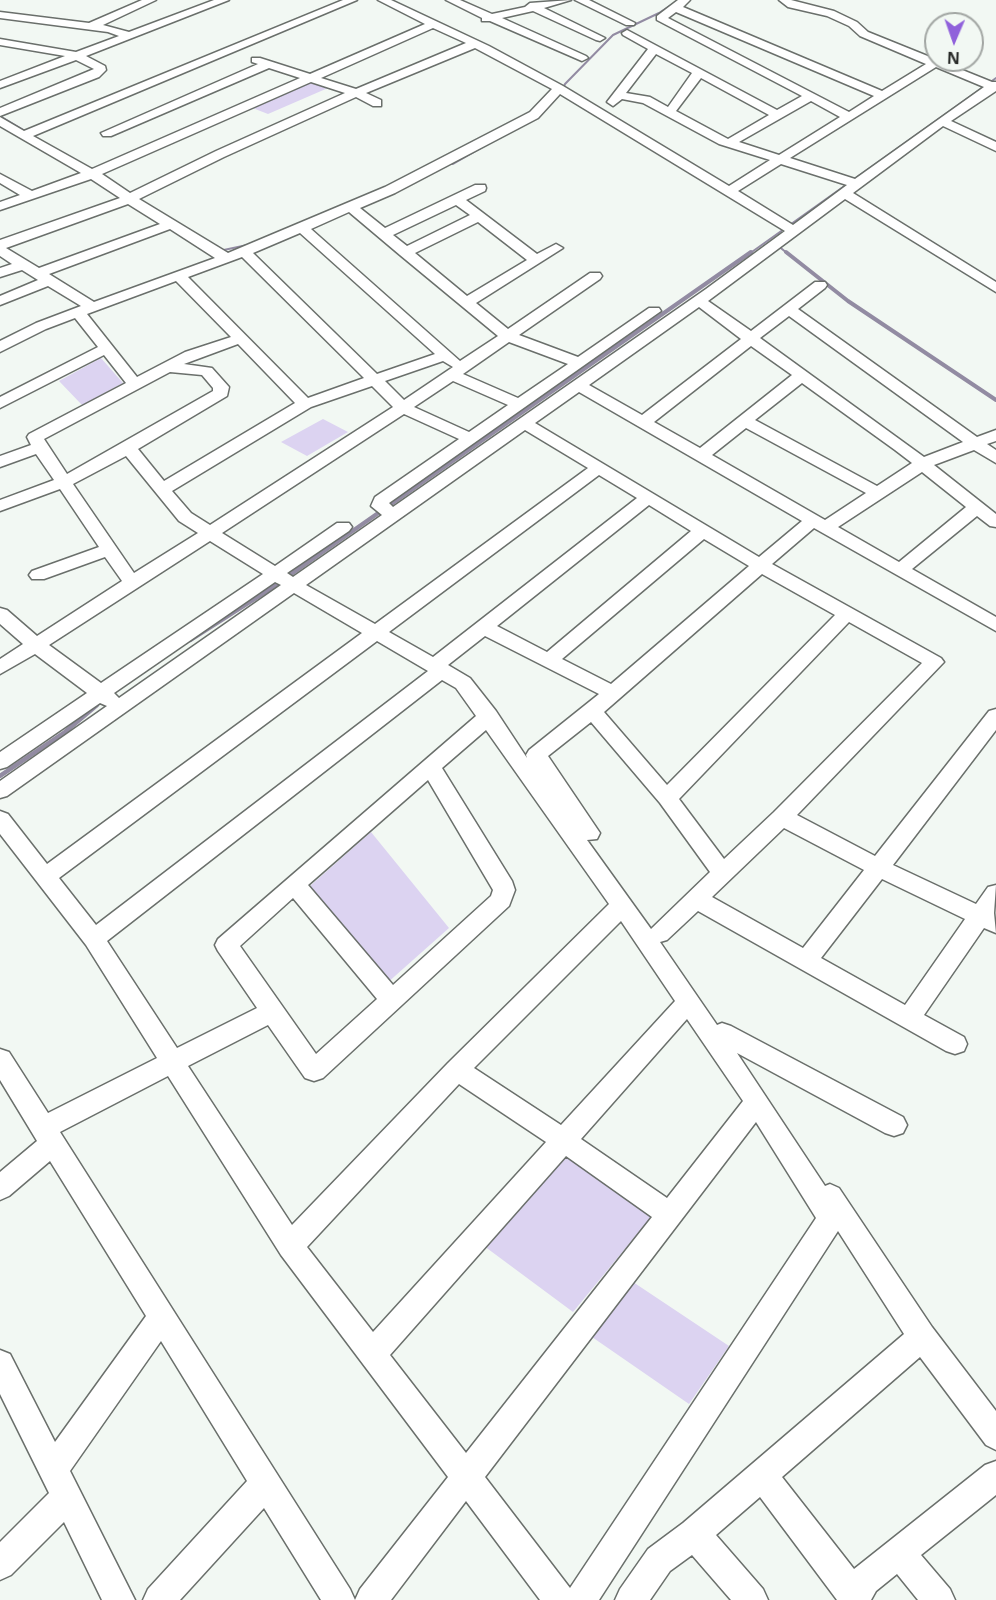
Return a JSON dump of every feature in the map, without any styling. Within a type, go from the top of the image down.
[{"type":"street","points":[[0,85],[224,0]]},
{"type":"street","points":[[0,135],[19,132],[68,117],[352,0]]},
{"type":"street","points":[[383,0],[559,88],[794,231]]},
{"type":"street","points":[[451,0],[582,58]]},
{"type":"street","points":[[516,0],[600,38]]},
{"type":"street","points":[[445,30],[566,0]]},
{"type":"street","points":[[580,0],[628,28],[654,48],[777,115]]},
{"type":"street","points":[[685,0],[661,18],[848,116]]},
{"type":"street","points":[[784,0],[792,5],[830,13],[853,24],[864,34],[924,59]]},
{"type":"street","points":[[90,26],[143,1]]},
{"type":"street","points":[[674,8],[881,95]]},
{"type":"street","points":[[0,15],[110,29],[130,36]]},
{"type":"street","points":[[0,206],[92,174],[433,24]]},
{"type":"street","points":[[0,42],[77,56],[99,66],[100,70],[95,75],[0,112]]},
{"type":"street","points":[[0,245],[129,199],[220,154],[356,93],[474,44]]},
{"type":"street","points":[[602,114],[620,95],[654,48]]},
{"type":"street","points":[[229,51],[356,93],[377,103]]},
{"type":"street","points":[[97,129],[269,64]]},
{"type":"street","points":[[729,191],[924,70]]},
{"type":"street","points":[[670,112],[699,72]]},
{"type":"street","points":[[958,72],[995,87]]},
{"type":"street","points":[[393,514],[380,506],[381,501],[471,439],[578,385],[699,301],[942,121],[995,87]]},
{"type":"street","points":[[0,347],[41,327],[244,252],[351,207],[450,161],[534,115],[559,88]]},
{"type":"street","points":[[620,95],[646,100],[729,143],[779,160],[850,189],[996,288]]},
{"type":"street","points":[[729,143],[809,97]]},
{"type":"street","points":[[68,117],[144,150]]},
{"type":"street","points":[[0,121],[108,182],[129,199],[226,258]]},
{"type":"street","points":[[942,121],[996,147]]},
{"type":"street","points":[[0,178],[32,196]]},
{"type":"street","points":[[384,234],[480,188]]},
{"type":"street","points":[[458,200],[536,260]]},
{"type":"street","points":[[351,207],[507,336],[580,363]]},
{"type":"street","points":[[405,252],[479,216]]},
{"type":"street","points":[[0,300],[43,277],[172,224]]},
{"type":"street","points":[[302,228],[445,355],[456,371],[600,467],[759,565],[934,662],[782,817],[659,934]]},
{"type":"street","points":[[467,302],[556,248]]},
{"type":"street","points":[[0,250],[43,277],[85,310],[107,348],[135,384]]},
{"type":"street","points":[[244,252],[403,408],[471,439]]},
{"type":"street","points":[[0,273],[24,264]]},
{"type":"street","points":[[178,275],[305,404]]},
{"type":"street","points":[[0,668],[403,408],[595,276]]},
{"type":"street","points":[[643,422],[820,285]]},
{"type":"street","points":[[699,301],[922,464],[996,522]]},
{"type":"street","points":[[790,310],[996,458]]},
{"type":"street","points":[[0,791],[393,514],[521,414],[580,363],[654,311]]},
{"type":"street","points":[[132,583],[35,437],[190,355],[239,339]]},
{"type":"street","points":[[0,403],[107,348]]},
{"type":"street","points":[[161,490],[305,404],[445,355]]},
{"type":"street","points":[[0,506],[64,482],[218,396],[222,390],[207,371],[166,367]]},
{"type":"street","points":[[702,455],[802,375]]},
{"type":"street","points":[[578,385],[901,569],[987,611],[996,625]]},
{"type":"street","points":[[746,421],[878,492]]},
{"type":"street","points":[[996,435],[922,464],[878,492],[820,523],[759,565],[592,711],[536,755],[659,934],[922,1337],[996,1435]]},
{"type":"street","points":[[0,462],[40,447]]},
{"type":"street","points":[[128,448],[185,517],[292,585],[463,683],[489,716],[622,905],[757,1102],[831,1218],[580,1600]]},
{"type":"street","points":[[46,876],[600,467]]},
{"type":"street","points":[[94,939],[438,668],[483,627],[649,497]]},
{"type":"street","points":[[901,569],[977,507]]},
{"type":"street","points":[[0,762],[343,527]]},
{"type":"street","points":[[548,661],[703,530]]},
{"type":"street","points":[[38,575],[109,549]]},
{"type":"street","points":[[667,798],[847,613]]},
{"type":"street","points":[[0,614],[36,645],[120,707]]},
{"type":"street","points":[[483,627],[612,693]]},
{"type":"street","points":[[592,711],[667,798],[723,873]]},
{"type":"street","points":[[431,766],[501,880],[504,890],[501,900],[314,1071],[226,945],[294,884],[489,716]]},
{"type":"street","points":[[806,961],[996,716]]},
{"type":"street","points":[[782,817],[879,868],[988,920]]},
{"type":"street","points":[[0,819],[94,939],[290,1246],[560,1600]]},
{"type":"street","points":[[294,884],[391,999]]},
{"type":"street","points":[[909,1018],[988,920],[996,893]]},
{"type":"street","points":[[696,899],[955,1044]]},
{"type":"street","points":[[290,1246],[458,1070],[622,905]]},
{"type":"street","points":[[372,1354],[688,1002]]},
{"type":"street","points":[[0,1188],[48,1135],[171,1061],[273,1011]]},
{"type":"street","points":[[722,1033],[894,1125]]},
{"type":"street","points":[[0,1059],[339,1600]]},
{"type":"street","points":[[458,1070],[671,1215]]},
{"type":"street","points":[[371,1600],[757,1102]]},
{"type":"street","points":[[53,1469],[162,1316]]},
{"type":"street","points":[[631,1600],[659,1560],[694,1534],[922,1337]]},
{"type":"street","points":[[0,1364],[119,1600]]},
{"type":"street","points":[[762,1475],[854,1597],[865,1580],[996,1476]]},
{"type":"street","points":[[159,1600],[266,1483]]},
{"type":"street","points":[[0,1564],[67,1497]]},
{"type":"street","points":[[694,1534],[752,1600]]},
{"type":"street","points":[[899,1553],[939,1600]]},
{"type":"shaded area","points":[[309,81],[328,88],[268,114],[250,107]]},
{"type":"shaded area","points":[[101,358],[123,383],[82,405],[59,381]]},
{"type":"shaded area","points":[[323,419],[348,432],[307,456],[281,442]]},
{"type":"shaded area","points":[[371,832],[449,928],[386,984],[310,886]]},
{"type":"shaded area","points":[[564,1156],[652,1216],[573,1312],[484,1246]]},
{"type":"shaded area","points":[[633,1282],[729,1346],[689,1404],[592,1337]]},
{"type":"waterway","points":[[562,91],[565,84],[613,35],[659,13],[679,0]]},
{"type":"waterway","points":[[749,254],[996,78]]},
{"type":"waterway","points":[[0,116],[52,147]]},
{"type":"waterway","points":[[447,162],[453,164],[488,144]]},
{"type":"waterway","points":[[219,251],[252,244]]},
{"type":"waterway","points":[[776,244],[788,254]]},
{"type":"waterway","points":[[274,586],[751,252]]},
{"type":"waterway","points":[[786,252],[848,301],[996,400]]},
{"type":"waterway","points":[[190,640],[276,585]]},
{"type":"waterway","points":[[0,776],[65,732],[97,705]]}]
